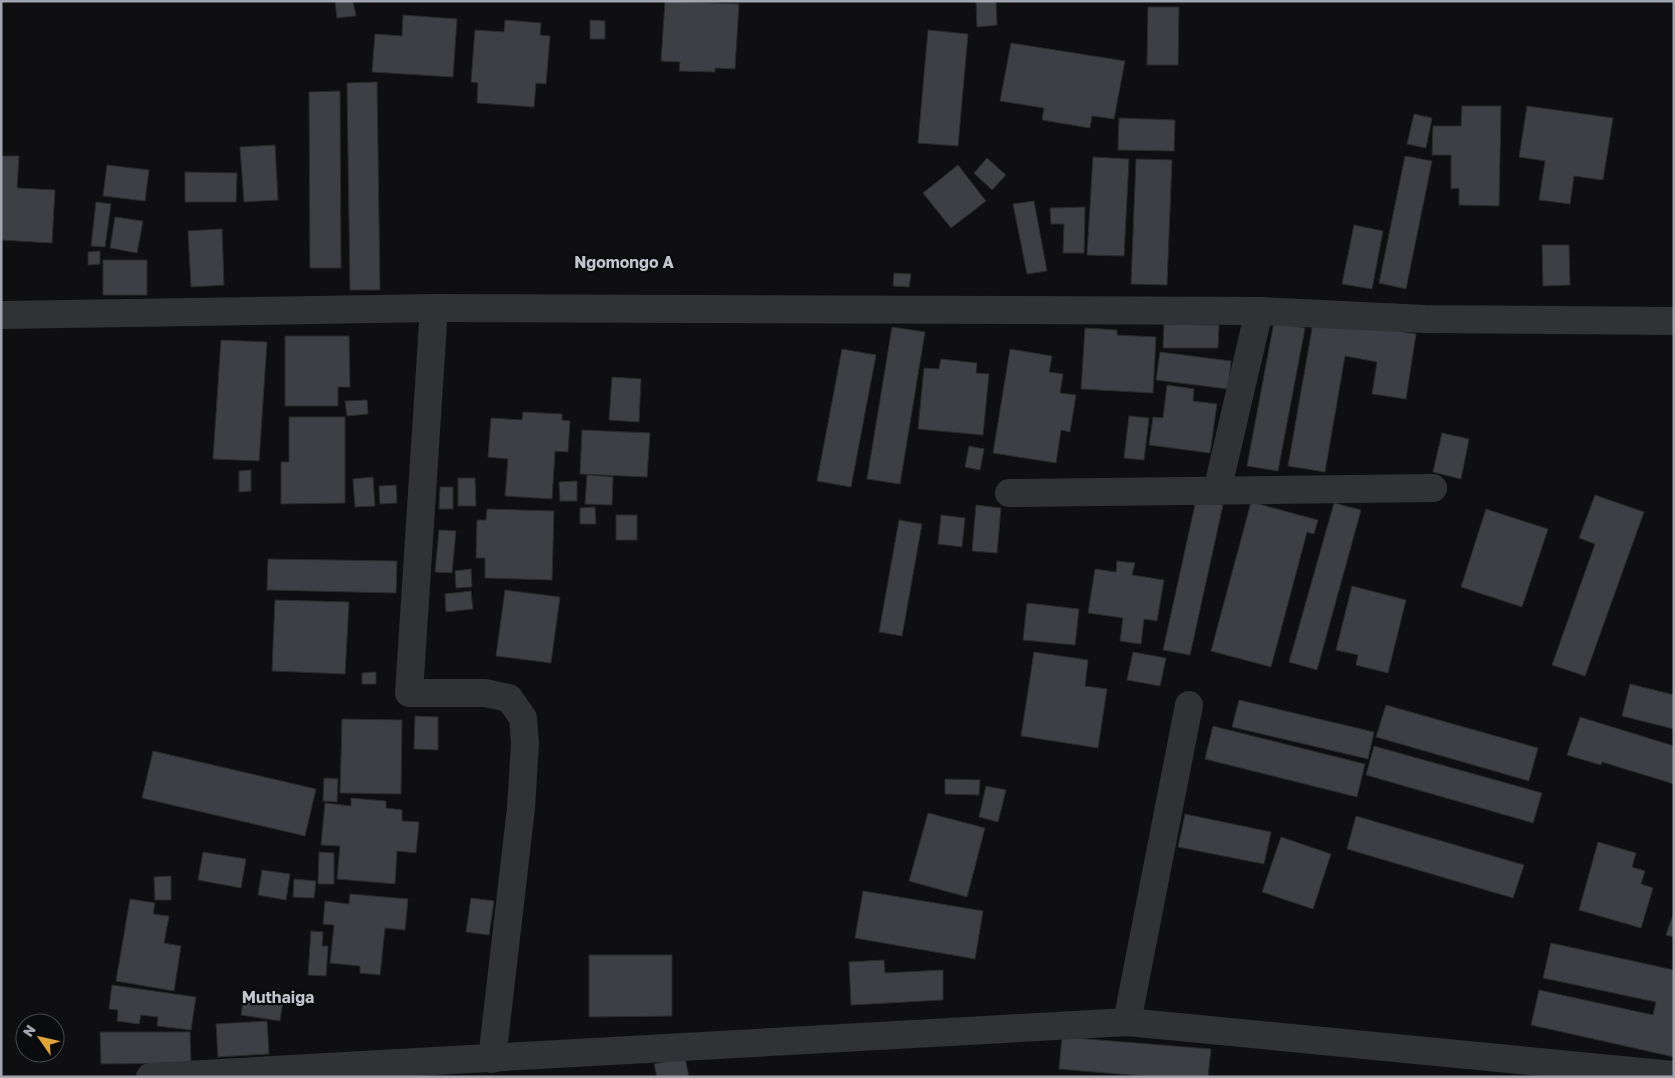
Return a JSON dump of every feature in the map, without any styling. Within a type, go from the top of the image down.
[{"type":"street","points":[[434,308],[409,693],[485,693],[509,698],[523,718],[526,743],[521,808],[492,1059]]},
{"type":"street","points":[[1,315],[434,308],[1259,311],[1426,319],[1674,321]]},
{"type":"street","points":[[1217,491],[1259,311]]},
{"type":"street","points":[[1009,493],[1434,488]]},
{"type":"street","points":[[1127,1022],[1189,705]]},
{"type":"street","points":[[150,1077],[1127,1022],[1674,1076]]},
{"type":"building","points":[[335,1],[353,1],[356,16],[337,18]]},
{"type":"building","points":[[665,1],[739,4],[735,69],[715,68],[715,72],[679,71],[680,62],[661,61]]},
{"type":"building","points":[[976,1],[996,1],[997,25],[977,27]]},
{"type":"building","points":[[1148,7],[1179,7],[1178,65],[1147,65]]},
{"type":"building","points":[[403,15],[457,19],[453,77],[372,72],[375,34],[402,36]]},
{"type":"building","points":[[505,20],[541,23],[540,35],[550,36],[546,84],[536,83],[534,107],[477,103],[478,83],[471,82],[475,30],[504,32]]},
{"type":"building","points":[[590,20],[605,21],[605,39],[590,39]]},
{"type":"building","points":[[928,30],[968,34],[958,146],[918,143]]},
{"type":"building","points":[[1011,43],[1125,61],[1114,119],[1092,116],[1090,128],[1042,120],[1044,108],[1000,101]]},
{"type":"building","points":[[377,82],[380,290],[350,290],[347,83]]},
{"type":"building","points":[[340,91],[341,268],[310,268],[309,92]]},
{"type":"building","points":[[1462,106],[1501,106],[1499,206],[1459,205],[1459,188],[1451,189],[1451,155],[1432,155],[1433,126],[1461,126]]},
{"type":"building","points":[[1527,106],[1613,118],[1603,180],[1574,176],[1570,204],[1539,200],[1545,161],[1519,157]]},
{"type":"building","points":[[1414,114],[1432,118],[1426,148],[1407,144]]},
{"type":"building","points":[[1119,118],[1175,120],[1174,151],[1118,150]]},
{"type":"building","points":[[275,145],[278,200],[244,202],[240,147]]},
{"type":"building","points":[[1,156],[19,156],[17,188],[55,190],[52,243],[1,240]]},
{"type":"building","points":[[1405,156],[1432,161],[1406,289],[1379,283]]},
{"type":"building","points":[[1093,157],[1129,159],[1124,256],[1087,255]]},
{"type":"building","points":[[987,158],[1006,175],[992,190],[974,173]]},
{"type":"building","points":[[1136,159],[1172,160],[1167,285],[1131,284]]},
{"type":"building","points":[[107,165],[149,170],[145,201],[103,196]]},
{"type":"building","points":[[958,165],[986,201],[951,228],[923,193]]},
{"type":"building","points":[[185,172],[237,173],[236,202],[185,202]]},
{"type":"building","points":[[1034,201],[1047,271],[1027,274],[1013,204]]},
{"type":"building","points":[[96,202],[111,204],[105,247],[91,246]]},
{"type":"building","points":[[1085,207],[1084,253],[1063,253],[1064,224],[1051,224],[1050,208]]},
{"type":"building","points":[[115,217],[143,221],[137,253],[110,248]]},
{"type":"building","points":[[1354,225],[1383,231],[1372,289],[1342,284]]},
{"type":"building","points":[[222,229],[224,285],[191,287],[188,231]]},
{"type":"building","points":[[1542,245],[1569,245],[1570,285],[1543,286]]},
{"type":"building","points":[[100,251],[100,264],[88,265],[88,252]]},
{"type":"building","points":[[103,260],[147,260],[147,295],[103,295]]},
{"type":"building","points":[[894,273],[911,274],[909,287],[893,286]]},
{"type":"building","points":[[1314,317],[1416,334],[1406,399],[1372,394],[1377,362],[1345,356],[1325,472],[1288,466]]},
{"type":"building","points":[[1274,322],[1305,328],[1278,471],[1247,466]]},
{"type":"building","points":[[1164,324],[1219,325],[1218,348],[1163,348]]},
{"type":"building","points":[[892,327],[925,332],[900,484],[867,479]]},
{"type":"building","points":[[1085,328],[1117,330],[1117,335],[1156,337],[1153,393],[1081,389]]},
{"type":"building","points":[[285,336],[349,336],[350,387],[338,387],[338,406],[285,406]]},
{"type":"building","points":[[221,340],[267,342],[259,461],[213,459]]},
{"type":"building","points":[[842,349],[876,355],[851,487],[817,481]]},
{"type":"building","points":[[1010,349],[1052,356],[1049,372],[1063,374],[1060,393],[1076,395],[1070,432],[1061,430],[1056,463],[993,453]]},
{"type":"building","points":[[1160,352],[1231,361],[1228,389],[1156,380]]},
{"type":"building","points":[[941,359],[977,363],[976,373],[989,374],[983,435],[918,429],[924,368],[939,369]]},
{"type":"building","points":[[612,377],[641,379],[639,422],[609,420]]},
{"type":"building","points":[[1167,385],[1194,389],[1193,401],[1217,404],[1210,453],[1149,445],[1153,417],[1163,418]]},
{"type":"building","points":[[367,400],[368,414],[347,416],[345,401]]},
{"type":"building","points":[[523,412],[562,414],[562,420],[570,421],[568,452],[555,451],[552,499],[505,496],[508,459],[488,457],[491,418],[522,420]]},
{"type":"building","points":[[1129,416],[1149,418],[1144,460],[1124,458]]},
{"type":"building","points":[[289,417],[345,417],[345,503],[281,504],[281,462],[289,462]]},
{"type":"building","points":[[582,430],[650,433],[647,477],[580,474]]},
{"type":"building","points":[[1442,433],[1469,439],[1461,479],[1433,472]]},
{"type":"building","points":[[969,446],[984,449],[980,470],[965,467]]},
{"type":"building","points":[[251,470],[251,491],[239,492],[239,471]]},
{"type":"building","points":[[587,475],[613,477],[612,505],[585,504]]},
{"type":"building","points":[[373,477],[375,506],[355,507],[353,479]]},
{"type":"building","points":[[458,478],[475,478],[476,506],[458,506]]},
{"type":"building","points":[[577,481],[577,501],[560,501],[559,482]]},
{"type":"building","points":[[396,485],[397,503],[380,504],[379,486]]},
{"type":"building","points":[[440,487],[453,487],[453,509],[439,509]]},
{"type":"building","points":[[1595,495],[1644,512],[1585,676],[1552,665],[1595,544],[1579,538]]},
{"type":"building","points":[[1196,500],[1223,505],[1190,655],[1163,650]]},
{"type":"building","points":[[1251,502],[1318,520],[1314,534],[1307,532],[1271,667],[1211,651]]},
{"type":"building","points":[[1334,503],[1361,510],[1317,670],[1289,662]]},
{"type":"building","points":[[976,505],[1001,508],[997,553],[972,551]]},
{"type":"building","points":[[595,507],[596,524],[580,524],[580,508]]},
{"type":"building","points":[[487,509],[554,511],[552,580],[485,578],[485,558],[476,558],[477,520],[486,520]]},
{"type":"building","points":[[1486,509],[1548,529],[1522,607],[1461,587]]},
{"type":"building","points":[[616,515],[637,515],[637,540],[616,540]]},
{"type":"building","points":[[941,515],[965,518],[962,547],[938,544]]},
{"type":"building","points":[[899,520],[922,524],[902,636],[879,632]]},
{"type":"building","points":[[439,530],[456,531],[452,573],[435,572]]},
{"type":"building","points":[[268,559],[397,561],[396,593],[267,590]]},
{"type":"building","points":[[1117,561],[1135,563],[1132,575],[1164,580],[1157,621],[1144,619],[1141,644],[1120,641],[1123,618],[1088,613],[1095,569],[1116,572]]},
{"type":"building","points":[[471,569],[472,587],[456,588],[455,571]]},
{"type":"building","points":[[1352,586],[1406,600],[1388,673],[1356,665],[1358,655],[1336,650]]},
{"type":"building","points":[[505,590],[560,597],[551,663],[496,656]]},
{"type":"building","points":[[471,591],[473,609],[446,612],[445,594]]},
{"type":"building","points":[[275,600],[349,602],[345,674],[272,671]]},
{"type":"building","points":[[1027,603],[1079,609],[1075,645],[1023,640]]},
{"type":"building","points":[[1034,652],[1088,660],[1085,686],[1107,689],[1098,748],[1021,736]]},
{"type":"building","points":[[1133,652],[1166,658],[1160,686],[1127,680]]},
{"type":"building","points":[[376,672],[376,684],[362,684],[362,673]]},
{"type":"building","points":[[1630,684],[1674,695],[1674,729],[1622,716]]},
{"type":"building","points":[[1239,700],[1374,732],[1368,759],[1232,727]]},
{"type":"building","points":[[1386,705],[1538,748],[1529,781],[1376,737]]},
{"type":"building","points":[[415,716],[438,717],[438,750],[414,749]]},
{"type":"building","points":[[1580,717],[1674,746],[1674,784],[1602,762],[1601,765],[1567,755]]},
{"type":"building","points":[[342,719],[402,720],[401,794],[340,793]]},
{"type":"building","points":[[1213,726],[1365,764],[1357,797],[1205,759]]},
{"type":"building","points":[[1374,746],[1542,793],[1533,823],[1366,775]]},
{"type":"building","points":[[153,751],[316,789],[305,836],[142,798]]},
{"type":"building","points":[[324,778],[338,779],[337,802],[323,801]]},
{"type":"building","points":[[945,779],[980,780],[979,795],[945,794]]},
{"type":"building","points":[[986,786],[1006,790],[998,822],[979,817]]},
{"type":"building","points":[[351,798],[386,801],[386,808],[402,810],[402,821],[419,822],[416,853],[397,851],[395,884],[337,879],[340,846],[321,845],[325,803],[351,806]]},
{"type":"building","points":[[928,813],[985,828],[967,897],[909,881]]},
{"type":"building","points":[[1185,814],[1271,832],[1264,864],[1178,847]]},
{"type":"building","points":[[1356,816],[1524,865],[1513,898],[1347,849]]},
{"type":"building","points":[[1281,837],[1331,854],[1313,909],[1262,892]]},
{"type":"building","points":[[1598,842],[1636,853],[1632,867],[1645,871],[1641,884],[1653,888],[1641,928],[1579,910]]},
{"type":"building","points":[[203,852],[246,859],[241,888],[198,880]]},
{"type":"building","points":[[319,852],[334,853],[334,884],[318,884]]},
{"type":"building","points":[[262,870],[290,874],[286,900],[258,895]]},
{"type":"building","points":[[171,876],[171,900],[155,900],[154,877]]},
{"type":"building","points":[[294,879],[316,881],[314,898],[293,897]]},
{"type":"building","points":[[863,891],[983,911],[975,959],[855,938]]},
{"type":"building","points":[[350,894],[408,899],[405,930],[385,928],[380,975],[360,973],[360,966],[330,963],[334,925],[323,924],[325,901],[349,904]]},
{"type":"building","points":[[471,898],[494,901],[489,935],[466,932]]},
{"type":"building","points":[[130,899],[155,903],[153,914],[169,916],[164,943],[181,946],[174,991],[116,981]]},
{"type":"building","points":[[1674,912],[1674,937],[1666,935]]},
{"type":"building","points":[[311,931],[323,932],[322,946],[328,946],[326,976],[308,975]]},
{"type":"building","points":[[1551,943],[1674,970],[1674,1057],[1531,1025],[1539,990],[1653,1015],[1656,1002],[1543,978]]},
{"type":"building","points":[[589,955],[672,955],[672,1016],[589,1017]]},
{"type":"building","points":[[884,960],[885,973],[943,970],[943,1000],[851,1005],[849,962]]},
{"type":"building","points":[[112,985],[196,997],[191,1030],[157,1026],[158,1017],[141,1015],[139,1024],[117,1021],[118,1010],[109,1009]]},
{"type":"building","points":[[244,995],[283,1001],[280,1021],[241,1015]]},
{"type":"building","points":[[267,1021],[269,1054],[218,1057],[216,1024]]},
{"type":"building","points":[[100,1032],[190,1032],[191,1063],[101,1064]]},
{"type":"building","points":[[1062,1037],[1211,1049],[1208,1077],[1154,1077],[1059,1069]]},
{"type":"building","points":[[685,1058],[689,1077],[657,1077],[654,1064]]},
{"type":"district","name":"Ngomongo A","points":[[624,262]]},
{"type":"district","name":"Muthaiga","points":[[278,997]]}]
